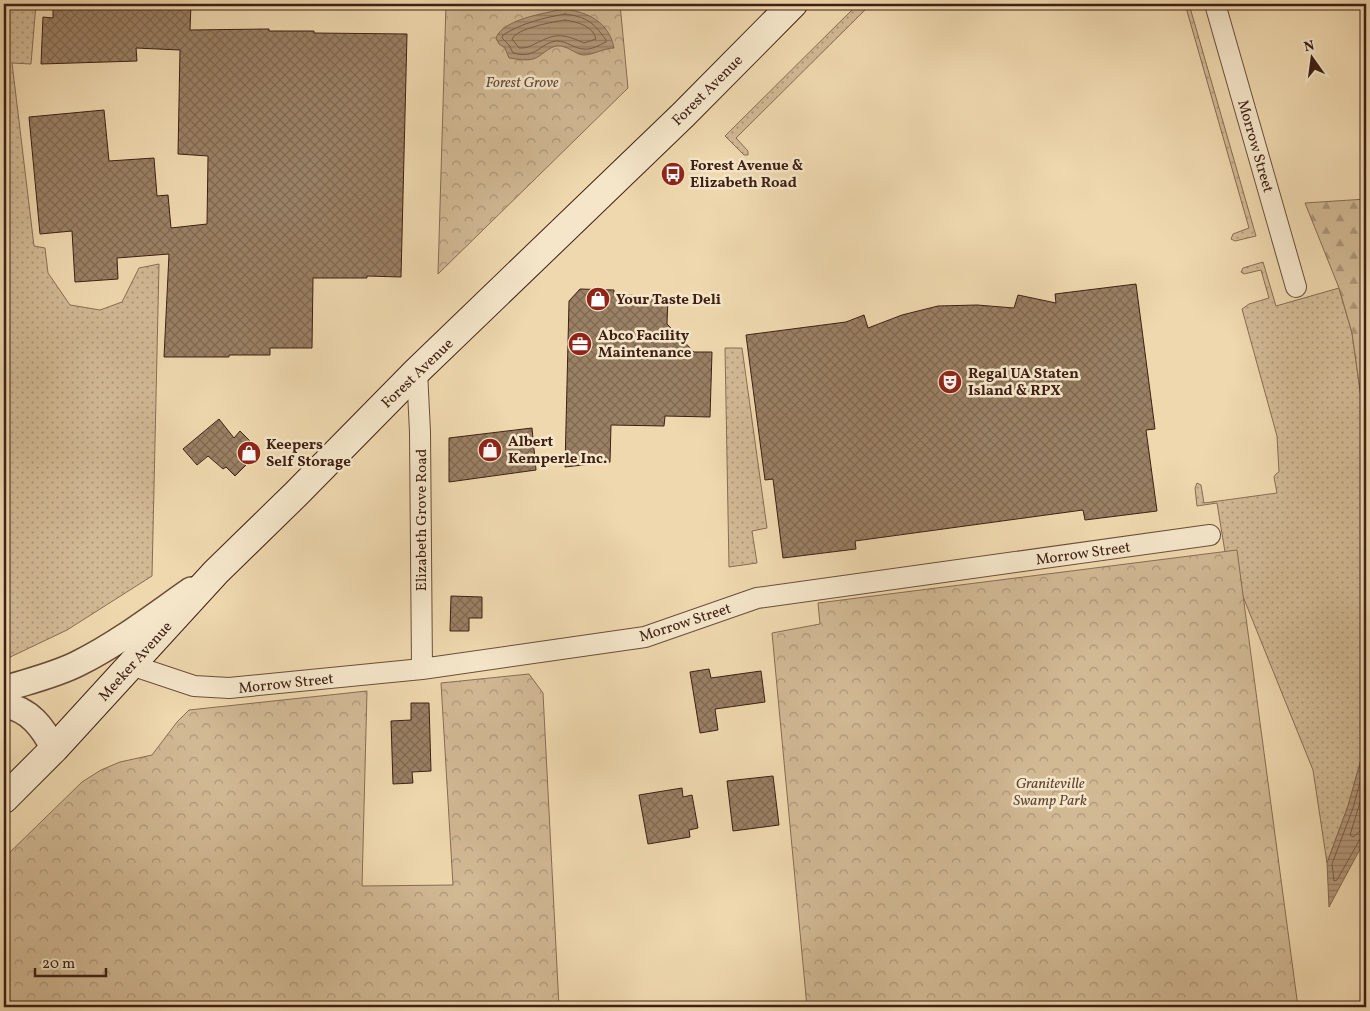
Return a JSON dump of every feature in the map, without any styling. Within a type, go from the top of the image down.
[{"type":"main road","name":"Forest Avenue","points":[[216,572],[418,371],[683,114],[792,4]]},
{"type":"main road","name":"Meeker Avenue","points":[[54,749],[216,572]]},
{"type":"main road","points":[[4,799],[54,749]]},
{"type":"street","name":"Morrow Street","points":[[1215,4],[1296,287]]},
{"type":"street","name":"Elizabeth Grove Road","points":[[418,371],[422,669]]},
{"type":"street","name":"Morrow Street","points":[[131,665],[194,686],[229,688],[422,669],[644,637],[757,598],[1210,536]]},
{"type":"street","name":"Forest Avenue","points":[[4,690],[60,671],[96,654],[216,572]]},
{"type":"street","points":[[4,705],[29,715],[44,730],[54,749]]},
{"type":"green space","points":[[4,4],[36,4],[31,64],[12,63],[34,246],[45,248],[48,273],[70,305],[100,310],[122,302],[139,268],[159,264],[152,576],[67,630],[4,660]]},
{"type":"green space","name":"Forest Grove","points":[[446,4],[620,4],[628,88],[438,274]]},
{"type":"green space","points":[[858,4],[871,4],[736,138],[748,151],[748,155],[744,155],[725,136]]},
{"type":"green space","points":[[1185,4],[1189,4],[1256,236],[1235,241],[1231,239],[1233,234],[1249,228]]},
{"type":"green space","points":[[1366,199],[1366,433],[1352,333],[1339,288],[1305,203]]},
{"type":"green space","points":[[1263,262],[1276,306],[1339,288],[1352,333],[1366,433],[1366,742],[1348,806],[1327,863],[1313,770],[1225,552],[1217,503],[1197,506],[1195,488],[1197,483],[1201,485],[1204,503],[1277,493],[1274,477],[1279,472],[1277,436],[1242,309],[1249,304],[1269,298],[1261,270],[1244,274],[1241,272],[1243,268]]},
{"type":"green space","points":[[725,348],[742,348],[767,528],[752,531],[757,563],[729,567]]},
{"type":"green space","name":"Graniteville Swamp Park","points":[[1237,550],[1298,1007],[807,1007],[772,633],[820,624],[818,603]]},
{"type":"green space","points":[[529,674],[543,693],[559,1007],[9,1007],[4,1005],[4,858],[82,782],[101,770],[120,762],[152,755],[177,722],[189,710],[367,691],[362,886],[453,885],[441,683]]},
{"type":"water","points":[[564,9],[573,10],[596,20],[607,31],[614,48],[583,55],[557,46],[536,58],[521,60],[509,58],[505,48],[499,44],[496,38],[500,31],[516,22],[536,15]]},
{"type":"water","points":[[1366,742],[1366,838],[1329,907],[1327,863],[1348,806]]},
{"type":"building","points":[[53,4],[191,4],[190,30],[269,29],[269,31],[314,31],[314,33],[407,34],[401,277],[313,278],[312,348],[270,348],[270,355],[164,357],[169,254],[117,258],[118,279],[75,282],[72,231],[40,234],[29,117],[104,110],[109,161],[154,158],[157,196],[168,195],[171,228],[207,224],[208,156],[178,154],[180,50],[136,48],[137,61],[41,64],[43,17],[53,18]]},
{"type":"building","name":"Regal UA Staten Island & RPX","points":[[1136,284],[1155,429],[1146,430],[1157,511],[1085,520],[1083,510],[855,541],[856,549],[783,558],[773,479],[765,480],[746,335],[846,322],[864,315],[868,328],[902,315],[938,306],[977,305],[1014,308],[1018,295],[1056,303],[1055,294]]},
{"type":"building","points":[[580,289],[614,290],[614,295],[668,296],[667,324],[694,352],[712,352],[710,417],[665,416],[664,426],[611,425],[610,462],[565,467],[569,301]]},
{"type":"building","points":[[219,419],[234,438],[240,431],[260,451],[235,476],[226,467],[223,469],[208,456],[197,465],[183,449]]},
{"type":"building","points":[[532,428],[536,470],[449,482],[449,438]]},
{"type":"building","points":[[451,596],[482,597],[482,618],[469,618],[469,631],[450,631]]},
{"type":"building","points":[[709,669],[711,678],[761,671],[765,702],[715,709],[718,730],[700,733],[690,672]]},
{"type":"building","points":[[411,703],[429,703],[431,771],[412,772],[413,783],[393,784],[391,721],[411,720]]},
{"type":"building","points":[[773,776],[779,825],[733,831],[727,781]]},
{"type":"building","points":[[682,788],[683,797],[692,795],[698,828],[689,830],[690,837],[648,844],[639,795]]},
{"type":"place","name":"Forest Avenue & Elizabeth Road","points":[[673,174]]},
{"type":"place","name":"Your Taste Deli","points":[[598,299]]},
{"type":"place","name":"Abco Facility Maintenance","points":[[580,344]]},
{"type":"place","name":"Regal UA Staten Island & RPX","points":[[950,382]]},
{"type":"place","name":"Albert Kemperle Inc.","points":[[490,450]]},
{"type":"place","name":"Keepers Self Storage","points":[[249,453]]}]
